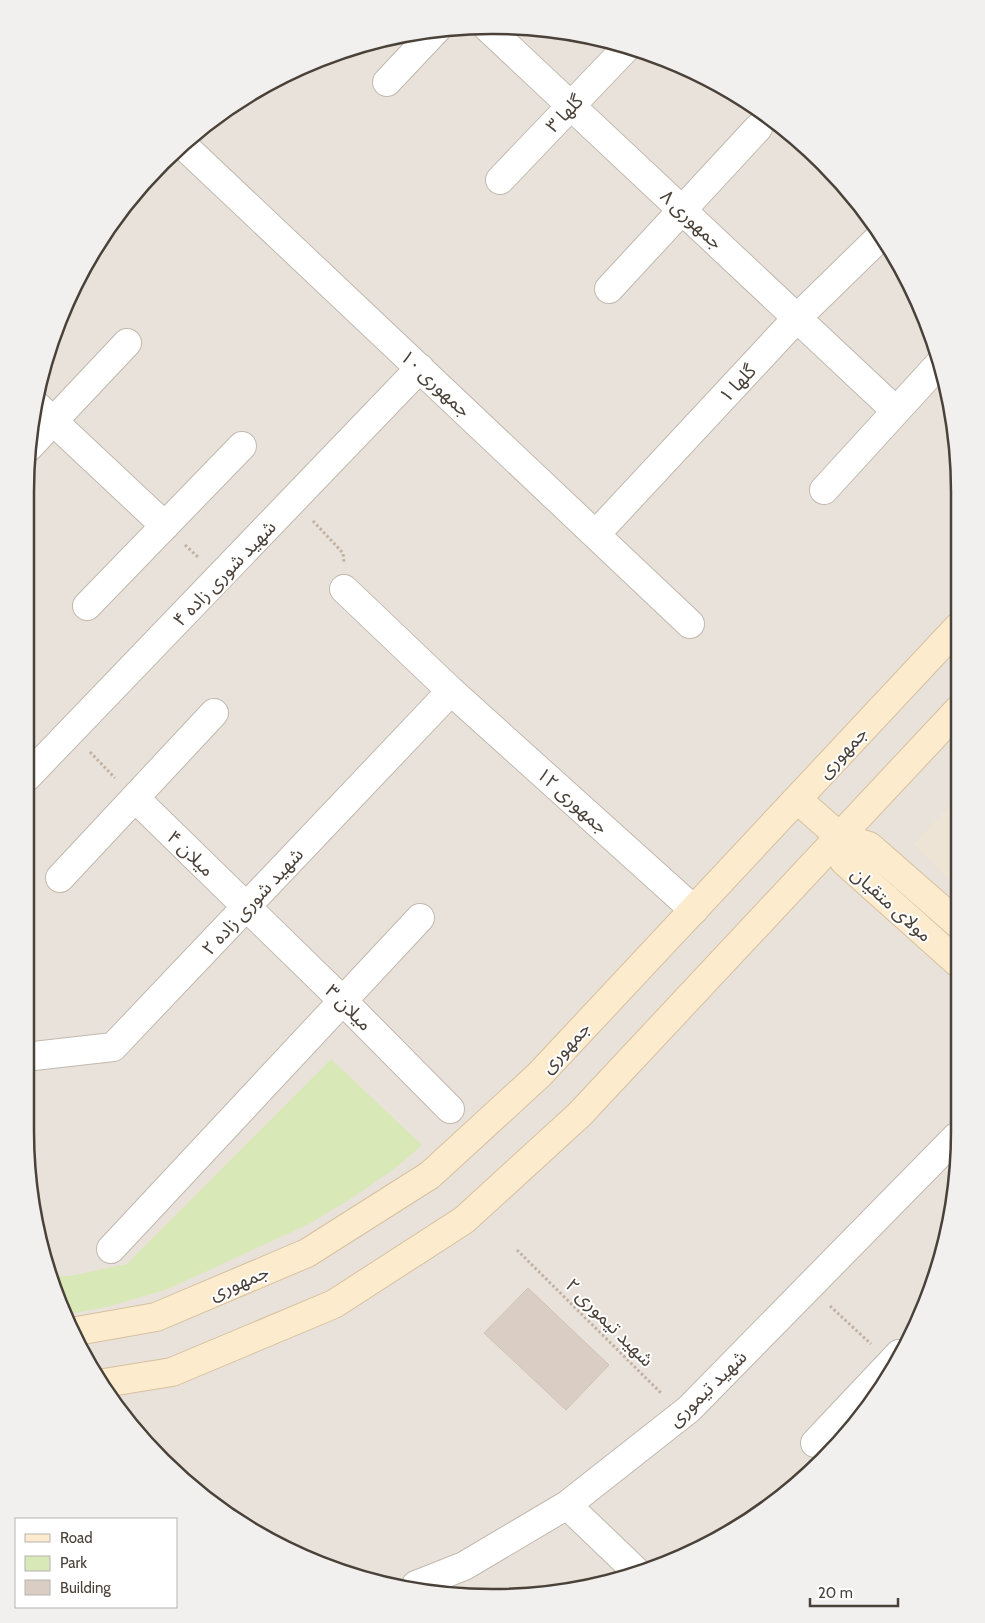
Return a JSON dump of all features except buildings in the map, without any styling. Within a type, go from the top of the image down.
[{"type":"main road","name":"جمهوری","points":[[80,1330],[156,1317],[307,1253],[430,1175],[539,1075],[951,634]]},
{"type":"main road","points":[[109,1382],[172,1372],[334,1304],[464,1220],[579,1116],[951,718]]},
{"type":"main road","points":[[797,799],[840,837]]},
{"type":"main road","name":"مولای متقیان","points":[[951,918],[869,846],[840,837],[844,861],[951,957]]},
{"type":"street","name":"جمهوری ۸","points":[[495,34],[896,411]]},
{"type":"street","points":[[388,82],[428,39]]},
{"type":"street","name":"گلها ۳","points":[[500,180],[622,52]]},
{"type":"street","points":[[609,289],[758,128]]},
{"type":"street","name":"جمهوری ۱۰","points":[[188,150],[690,624]]},
{"type":"street","name":"گلها ۱","points":[[596,534],[797,318],[876,241]]},
{"type":"street","points":[[39,425],[45,413],[128,343]]},
{"type":"street","name":"شهید شوری زاده ۴","points":[[34,770],[420,368]]},
{"type":"street","points":[[824,490],[934,368]]},
{"type":"street","points":[[45,413],[165,526]]},
{"type":"street","points":[[87,606],[242,446]]},
{"type":"street","name":"جمهوری ۱۲","points":[[344,589],[451,691],[694,910]]},
{"type":"street","name":"شهید شوری زاده ۲","points":[[34,1056],[113,1046],[451,691]]},
{"type":"street","points":[[60,878],[214,713]]},
{"type":"street","name":"میلان ۴","points":[[135,798],[246,907]]},
{"type":"street","name":"میلان ۳","points":[[246,907],[450,1109]]},
{"type":"street","points":[[111,1249],[420,918]]},
{"type":"street","name":"شهید تیموری","points":[[423,1583],[464,1566],[567,1505],[683,1414],[951,1143]]},
{"type":"street","points":[[815,1443],[882,1373]]},
{"type":"street","points":[[567,1505],[633,1567]]},
{"type":"path","points":[[293,500],[343,553],[344,589]]},
{"type":"path","points":[[165,526],[219,577]]},
{"type":"path","points":[[70,732],[135,798]]},
{"type":"path","name":"شهید تیموری ۲","points":[[517,1250],[683,1414]]},
{"type":"path","points":[[810,1287],[891,1358]]},
{"type":"shaded area","points":[[492,34],[523,35],[582,43],[611,49],[668,69],[722,95],[747,111],[772,129],[817,168],[856,213],[890,263],[916,317],[936,374],[947,433],[950,462],[950,1161],[942,1220],[927,1278],[904,1333],[874,1385],[856,1410],[817,1455],[772,1494],[722,1528],[695,1542],[640,1565],[582,1580],[523,1588],[462,1588],[433,1585],[374,1574],[317,1554],[263,1528],[213,1494],[190,1475],[148,1433],[111,1385],[81,1333],[58,1278],[49,1249],[38,1190],[34,1130],[35,462],[43,403],[58,345],[81,290],[111,238],[129,213],[168,168],[213,129],[238,111],[263,95],[317,69],[374,49],[403,43],[462,35]]},
{"type":"shaded area","points":[[951,804],[951,881],[914,844]]},
{"type":"green space","points":[[331,1059],[422,1145],[398,1166],[352,1198],[309,1224],[168,1289],[107,1307],[72,1313],[57,1276],[70,1276],[127,1264]]}]
